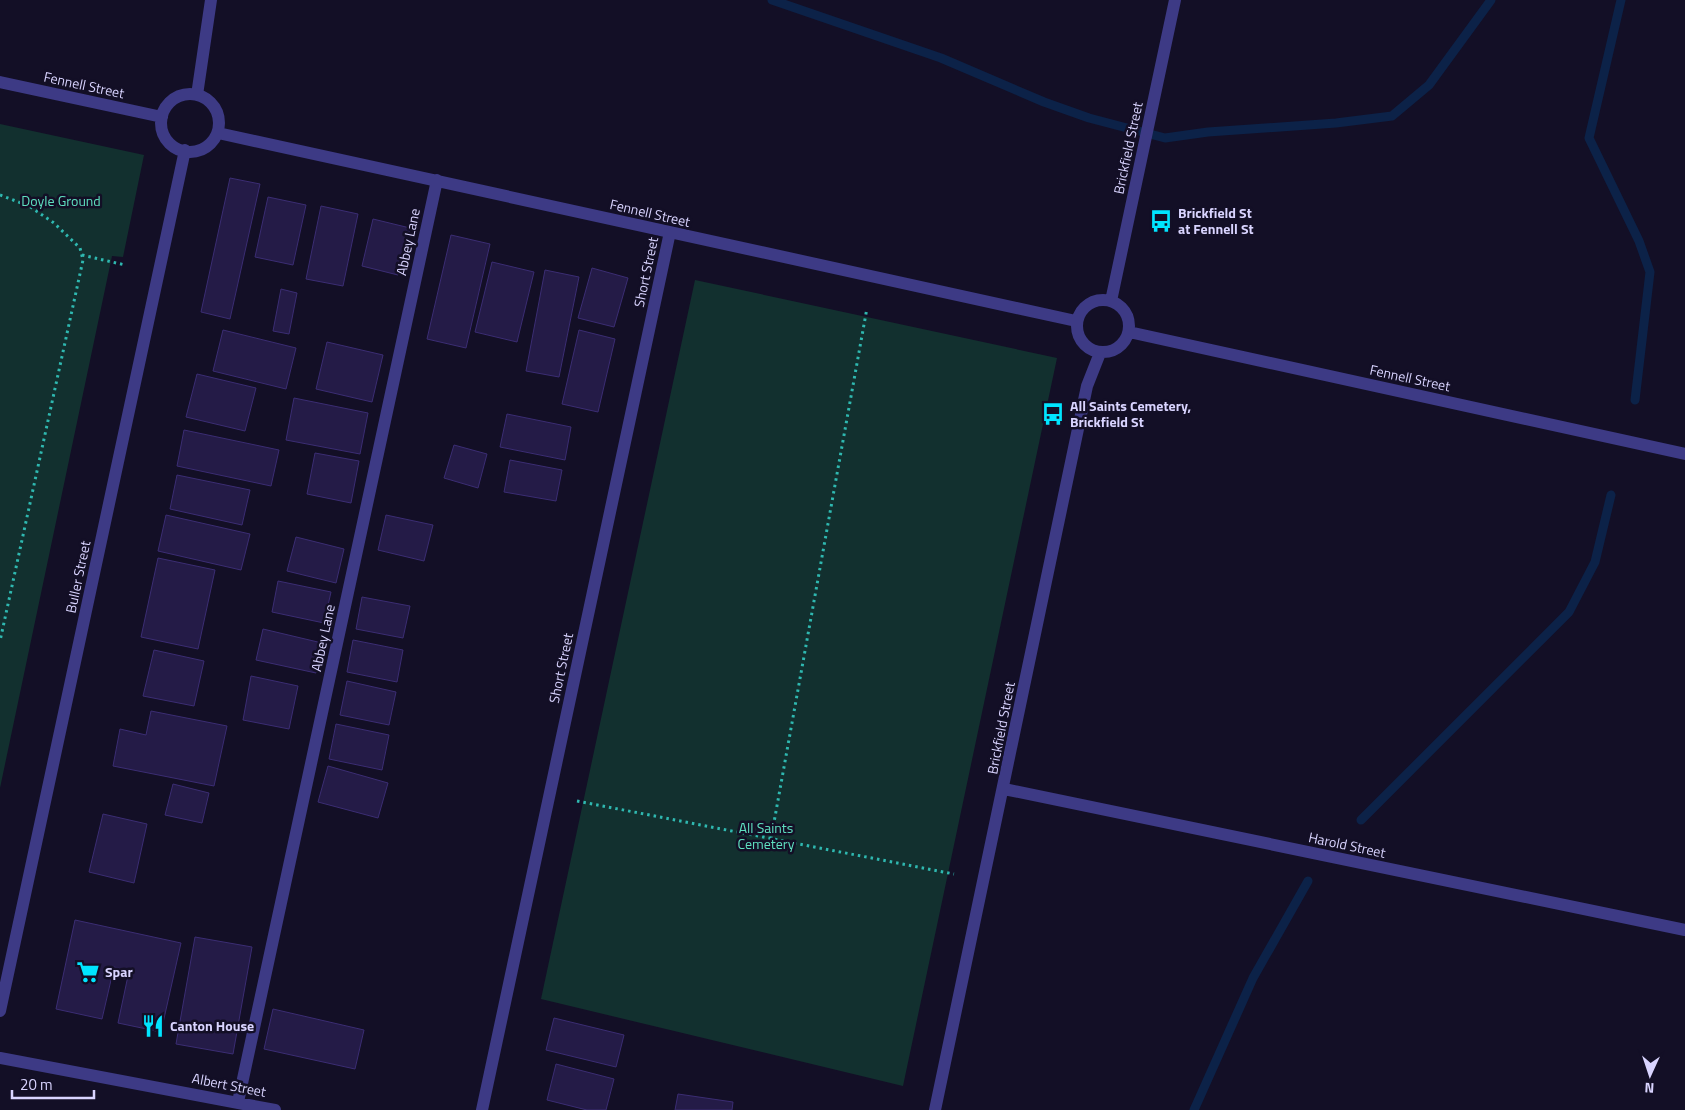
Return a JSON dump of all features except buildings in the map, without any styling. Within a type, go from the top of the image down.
[{"type":"street","points":[[197,94],[211,0]]},
{"type":"street","name":"Brickfield Street","points":[[1111,301],[1175,0]]},
{"type":"street","name":"Fennell Street","points":[[0,82],[162,117]]},
{"type":"street","points":[[186,94],[197,94],[208,100],[216,109],[220,120],[218,133],[205,148],[196,151],[185,150],[175,147],[166,139],[162,128],[162,117],[166,106],[175,98],[186,94]]},
{"type":"street","name":"Fennell Street","points":[[218,133],[1076,321]]},
{"type":"street","name":"Buller Street","points":[[0,1010],[185,150]]},
{"type":"street","name":"Abbey Lane","points":[[238,1102],[437,180]]},
{"type":"street","name":"Short Street","points":[[482,1110],[670,232]]},
{"type":"street","points":[[1094,301],[1111,301],[1120,306],[1126,313],[1129,332],[1122,345],[1114,351],[1100,353],[1092,351],[1081,342],[1078,336],[1076,321],[1086,306],[1094,301]]},
{"type":"street","name":"Fennell Street","points":[[1129,332],[1685,454]]},
{"type":"street","name":"Brickfield Street","points":[[935,1110],[1004,789],[1085,396],[1100,353]]},
{"type":"street","name":"Harold Street","points":[[1004,789],[1685,930]]},
{"type":"street","name":"Albert Street","points":[[0,1058],[275,1110]]},
{"type":"path","points":[[0,195],[29,206],[54,223],[80,248],[82,256],[0,641]]},
{"type":"path","points":[[82,256],[125,265]]},
{"type":"path","points":[[770,839],[868,308]]},
{"type":"path","points":[[577,802],[954,874]]},
{"type":"green space","name":"Doyle Ground","points":[[0,124],[144,155],[123,257],[112,256],[0,788]]},
{"type":"green space","name":"All Saints Cemetery","points":[[695,280],[1057,358],[903,1086],[541,999]]},
{"type":"waterway","points":[[772,0],[941,58],[1044,102],[1089,118],[1165,138],[1208,132],[1336,123],[1392,116],[1429,85],[1491,0]]},
{"type":"waterway","points":[[1621,0],[1589,138],[1639,241],[1650,272],[1635,400]]},
{"type":"waterway","points":[[1361,820],[1569,612],[1595,562],[1611,495]]},
{"type":"waterway","points":[[1194,1110],[1253,978],[1308,881]]},
{"type":"place","name":"Brickfield St at Fennell St","points":[[1161,221]]},
{"type":"place","name":"All Saints Cemetery, Brickfield St","points":[[1053,414]]},
{"type":"place","name":"Spar","points":[[88,972]]},
{"type":"place","name":"Canton House","points":[[153,1026]]}]
